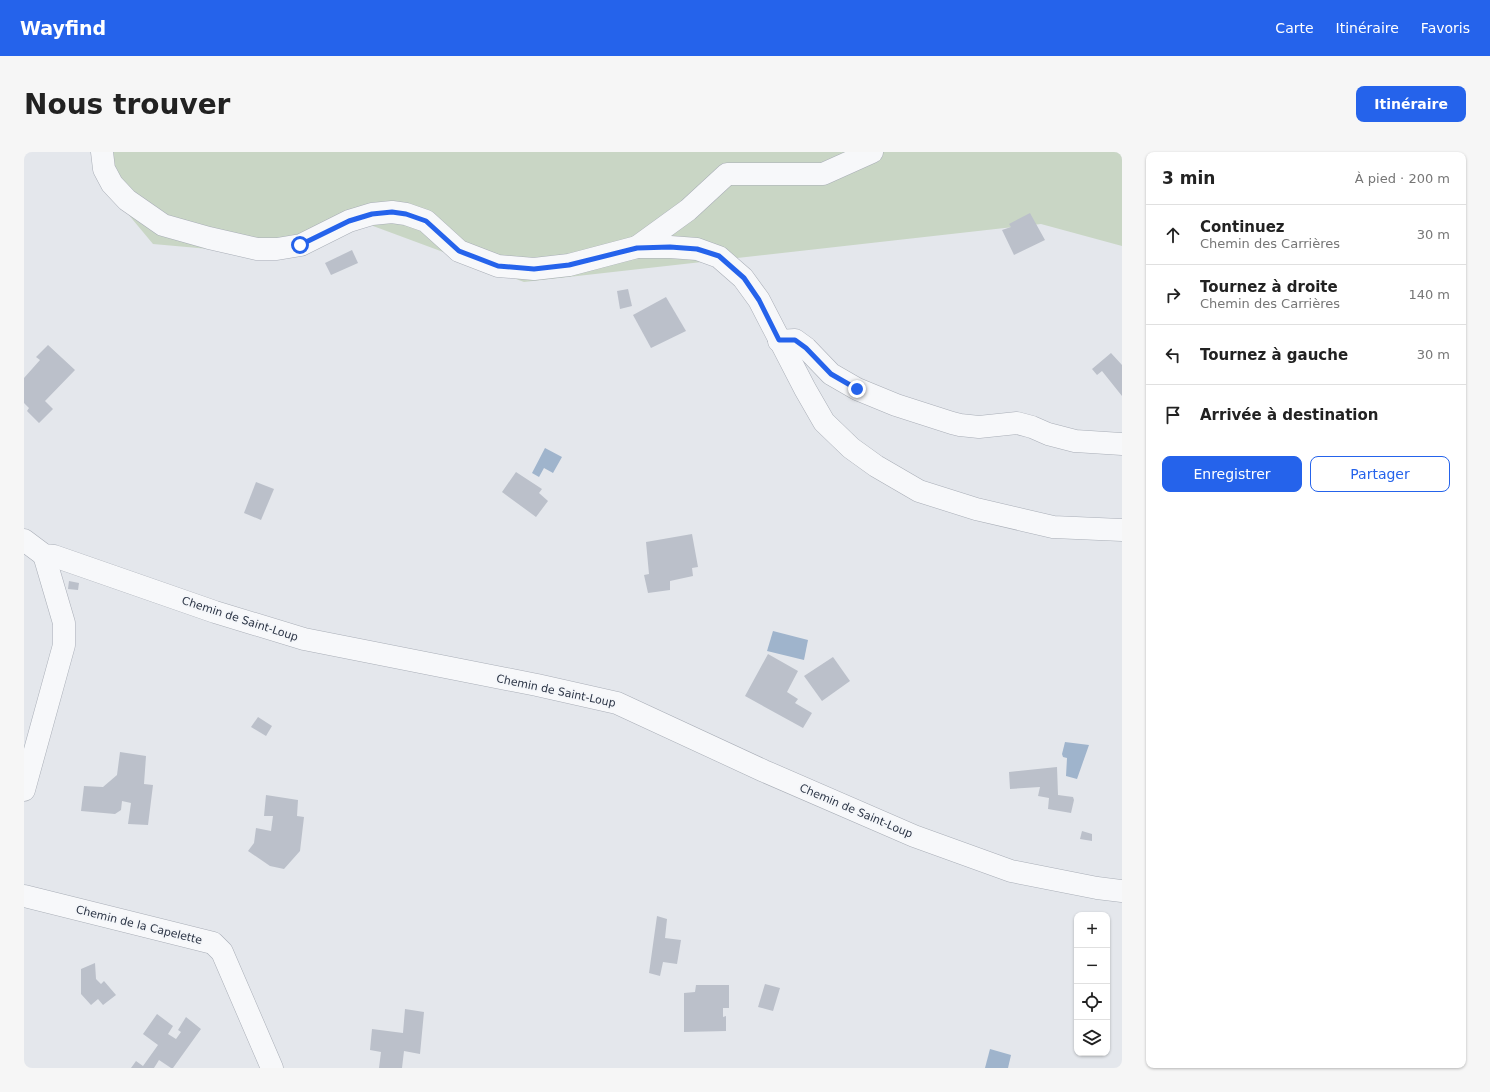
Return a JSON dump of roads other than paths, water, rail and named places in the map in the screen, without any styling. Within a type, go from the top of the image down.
[{"type":"street","points":[[102,152],[104,169],[112,184],[127,200],[163,225],[256,249],[277,250],[300,245],[349,221],[372,214],[392,212],[406,214],[426,221],[459,251],[498,266],[534,269],[569,265],[637,248],[670,247],[697,249],[719,256],[744,278],[759,300],[805,390],[824,422],[850,448],[876,466],[919,491],[976,510],[1053,526],[1122,530]]},
{"type":"street","points":[[637,248],[688,210],[727,174],[823,174],[872,152]]},
{"type":"street","points":[[779,340],[795,340],[806,348],[831,374],[857,389],[896,405],[960,426],[979,427],[1017,423],[1067,439],[1122,444]]},
{"type":"street","name":"Chemin de Saint-Loup","points":[[24,540],[44,555],[54,556],[215,612],[304,639],[537,685],[617,703],[764,771],[921,839],[1010,871],[1097,888],[1122,891]]},
{"type":"street","points":[[24,790],[64,645],[64,623],[44,555]]},
{"type":"street","name":"Chemin de la Capelette","points":[[24,896],[213,943],[222,952],[272,1068]]},
{"type":"water","points":[[545,448],[562,457],[553,473],[544,468],[539,477],[532,473]]},
{"type":"water","points":[[773,631],[808,640],[804,660],[767,651]]},
{"type":"water","points":[[1065,742],[1089,745],[1077,779],[1066,776],[1067,758],[1063,757],[1062,754]]},
{"type":"water","points":[[990,1049],[1011,1055],[1008,1068],[985,1068]]}]
